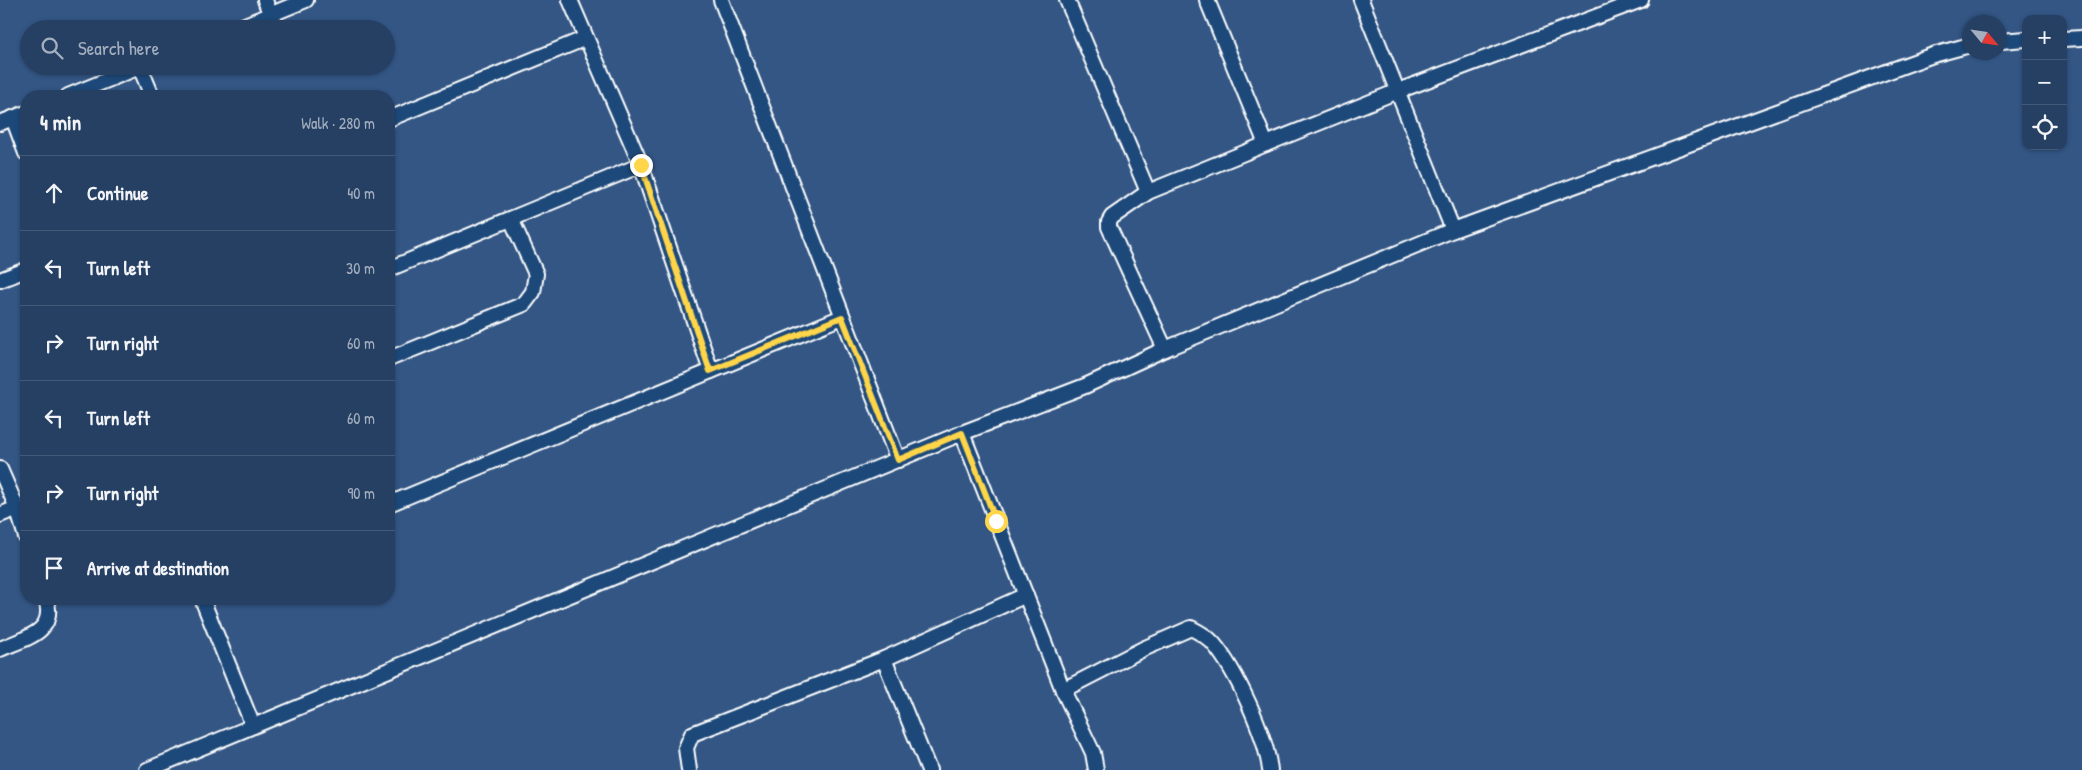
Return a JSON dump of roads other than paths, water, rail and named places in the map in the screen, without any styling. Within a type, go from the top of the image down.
[{"type":"street","points":[[265,0],[270,14]]},
{"type":"street","points":[[256,20],[306,0]]},
{"type":"street","points":[[570,0],[641,165],[710,371]]},
{"type":"street","points":[[721,0],[898,460]]},
{"type":"street","points":[[1067,0],[1148,192]]},
{"type":"street","points":[[1207,0],[1266,144]]},
{"type":"street","points":[[1361,0],[1453,230]]},
{"type":"street","points":[[1165,349],[1109,227],[1112,217],[1148,192],[1398,91],[1641,0]]},
{"type":"street","points":[[395,117],[586,38]]},
{"type":"street","points":[[2067,39],[2082,38]]},
{"type":"street","points":[[2007,40],[2022,39]]},
{"type":"street","points":[[147,770],[962,433],[1085,386],[1165,349],[1453,230],[1933,55],[1962,47]]},
{"type":"street","points":[[83,90],[121,75]]},
{"type":"street","points":[[144,75],[150,90]]},
{"type":"street","points":[[0,124],[20,115]]},
{"type":"street","points":[[395,267],[641,165]]},
{"type":"street","points":[[395,356],[524,304],[533,292],[536,274],[510,219]]},
{"type":"street","points":[[0,280],[20,272]]},
{"type":"street","points":[[395,502],[842,317]]},
{"type":"street","points":[[962,433],[1063,690],[1092,753],[1096,770]]},
{"type":"street","points":[[0,468],[20,517]]},
{"type":"street","points":[[0,515],[17,508]]},
{"type":"street","points":[[689,770],[686,748],[692,734],[884,659],[1026,595]]},
{"type":"street","points":[[0,648],[35,634],[46,625],[50,610],[48,605]]},
{"type":"street","points":[[204,605],[253,726]]},
{"type":"street","points":[[1063,690],[1143,649],[1191,628],[1203,634],[1213,643],[1226,662],[1263,740],[1270,770]]},
{"type":"street","points":[[884,659],[929,770]]}]
